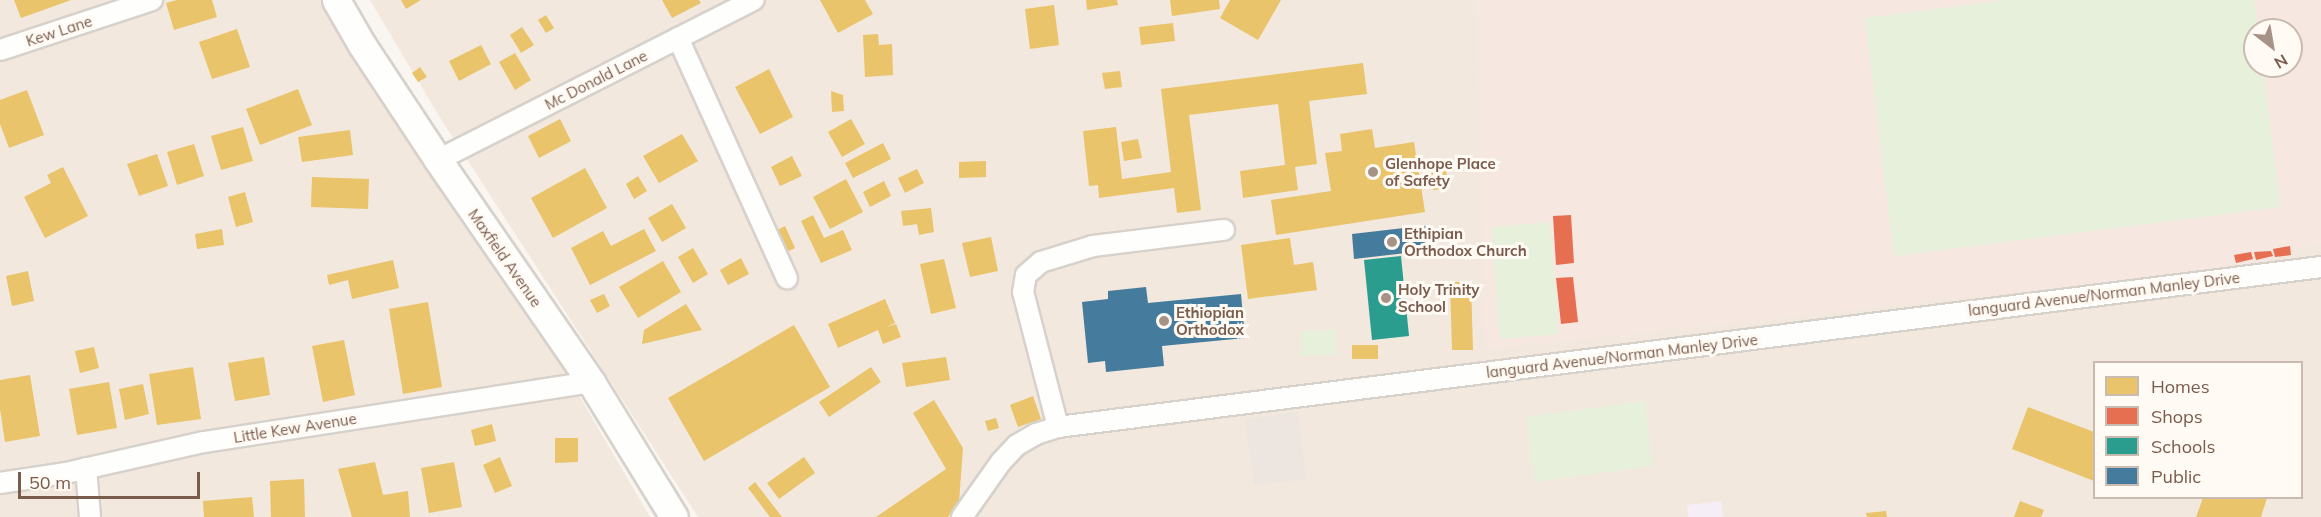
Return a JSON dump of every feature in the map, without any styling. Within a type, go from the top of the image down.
[{"type":"main road","name":"Maxfield Avenue","points":[[336,0],[362,45],[438,160],[591,382],[674,517]]},
{"type":"street","name":"Kew Lane","points":[[0,50],[152,0]]},
{"type":"street","name":"Mc Donald Lane","points":[[438,160],[754,0]]},
{"type":"street","points":[[678,38],[787,278]]},
{"type":"street","points":[[1058,427],[1023,292],[1026,275],[1041,262],[1093,246],[1224,230]]},
{"type":"street","name":"languard Avenue/Norman Manley Drive","points":[[962,517],[1001,462],[1017,446],[1036,434],[1058,427],[2321,267]]},
{"type":"street","name":"Little Kew Avenue","points":[[0,483],[86,468],[204,442],[591,382]]},
{"type":"street","points":[[86,468],[90,517]]},
{"type":"shaded area","points":[[0,0],[348,0],[650,517],[0,517]]},
{"type":"shaded area","points":[[370,0],[2321,0],[2321,517],[698,517],[439,116]]},
{"type":"shaded area","points":[[1476,0],[2321,0],[2321,245],[2271,251],[2273,264],[1485,350]]},
{"type":"shaded area","points":[[1298,412],[1306,479],[1254,485],[1245,419]]},
{"type":"shaded area","points":[[1721,501],[1723,517],[1688,517],[1687,505]]},
{"type":"green space","points":[[2005,0],[2254,0],[2256,18],[2243,18],[2243,78],[2264,78],[2280,207],[1894,256],[1865,18]]},
{"type":"green space","points":[[1550,222],[1559,334],[1500,339],[1491,227]]},
{"type":"green space","points":[[1335,330],[1336,355],[1301,356],[1300,331]]},
{"type":"green space","points":[[1645,401],[1653,466],[1534,482],[1526,417]]},
{"type":"building: Homes","points":[[14,0],[71,0],[21,18]]},
{"type":"building: Homes","points":[[177,0],[212,0],[217,17],[174,30],[166,3]]},
{"type":"building: Homes","points":[[401,0],[421,0],[406,9]]},
{"type":"building: Homes","points":[[662,0],[699,0],[701,3],[672,18]]},
{"type":"building: Homes","points":[[820,0],[865,0],[873,14],[838,33]]},
{"type":"building: Homes","points":[[1086,0],[1117,0],[1118,5],[1087,10]]},
{"type":"building: Homes","points":[[1170,0],[1219,0],[1220,9],[1172,16]]},
{"type":"building: Homes","points":[[1230,0],[1281,0],[1258,40],[1220,18]]},
{"type":"building: Homes","points":[[1054,5],[1059,45],[1030,49],[1025,9]]},
{"type":"building: Homes","points":[[546,15],[554,28],[546,33],[538,20]]},
{"type":"building: Homes","points":[[1173,23],[1175,41],[1141,45],[1139,27]]},
{"type":"building: Homes","points":[[522,27],[534,45],[521,53],[510,35]]},
{"type":"building: Homes","points":[[237,29],[250,67],[212,79],[199,42]]},
{"type":"building: Homes","points":[[878,34],[879,45],[892,44],[893,75],[865,77],[863,35]]},
{"type":"building: Homes","points":[[481,45],[491,64],[459,81],[449,61]]},
{"type":"building: Homes","points":[[515,53],[531,80],[515,90],[499,62]]},
{"type":"building: Homes","points":[[1363,63],[1367,94],[1309,101],[1317,164],[1295,167],[1298,190],[1243,198],[1240,171],[1285,165],[1278,104],[1189,115],[1201,210],[1177,213],[1174,188],[1099,198],[1098,185],[1089,186],[1083,131],[1116,127],[1122,179],[1171,172],[1161,89]]},
{"type":"building: Homes","points":[[420,67],[427,77],[418,82],[412,73]]},
{"type":"building: Homes","points":[[769,69],[793,117],[760,134],[735,87]]},
{"type":"building: Homes","points":[[1120,71],[1122,87],[1105,89],[1102,73]]},
{"type":"building: Homes","points":[[298,89],[312,125],[260,145],[246,109]]},
{"type":"building: Homes","points":[[27,90],[44,135],[9,148],[0,124],[0,100]]},
{"type":"building: Homes","points":[[831,91],[843,95],[844,111],[832,112]]},
{"type":"building: Homes","points":[[560,119],[571,141],[539,158],[528,136]]},
{"type":"building: Homes","points":[[851,119],[865,144],[842,157],[828,132]]},
{"type":"building: Homes","points":[[243,127],[253,161],[221,170],[211,136]]},
{"type":"building: Homes","name":"Glenhope Place of Safety","points":[[1372,129],[1375,148],[1414,142],[1425,212],[1276,235],[1271,200],[1331,191],[1325,153],[1342,151],[1340,134]]},
{"type":"building: Homes","points":[[350,130],[353,155],[302,162],[298,137]]},
{"type":"building: Homes","points":[[682,134],[698,161],[659,183],[643,156]]},
{"type":"building: Homes","points":[[1138,139],[1142,158],[1124,161],[1121,142]]},
{"type":"building: Homes","points":[[883,143],[891,159],[853,178],[845,163]]},
{"type":"building: Homes","points":[[194,144],[204,176],[177,185],[167,152]]},
{"type":"building: Homes","points":[[157,154],[168,186],[139,196],[127,164]]},
{"type":"building: Homes","points":[[792,156],[802,176],[780,186],[771,167]]},
{"type":"building: Homes","points":[[986,161],[986,177],[959,178],[959,162]]},
{"type":"building: Homes","points":[[63,167],[88,216],[45,238],[24,197],[51,183],[47,175]]},
{"type":"building: Homes","points":[[585,168],[607,208],[553,238],[531,198]]},
{"type":"building: Homes","points":[[917,169],[924,183],[905,193],[898,178]]},
{"type":"building: Homes","points":[[1446,171],[1449,188],[1433,190],[1431,173]]},
{"type":"building: Homes","points":[[638,176],[647,191],[634,199],[626,184]]},
{"type":"building: Homes","points":[[312,177],[369,179],[368,209],[311,207]]},
{"type":"building: Homes","points":[[846,179],[863,212],[830,229],[813,197]]},
{"type":"building: Homes","points":[[884,181],[891,196],[870,207],[863,192]]},
{"type":"building: Homes","points":[[245,192],[253,222],[236,227],[228,197]]},
{"type":"building: Homes","points":[[672,204],[686,228],[662,242],[648,218]]},
{"type":"building: Homes","points":[[931,208],[934,232],[919,235],[917,224],[903,226],[901,211]]},
{"type":"building: Homes","points":[[813,215],[824,238],[843,230],[852,250],[821,263],[801,221]]},
{"type":"building: Homes","points":[[785,226],[795,248],[785,253],[775,231]]},
{"type":"building: Homes","points":[[222,229],[224,245],[197,249],[195,234]]},
{"type":"building: Homes","points":[[644,229],[656,251],[590,285],[571,248],[603,231],[611,246]]},
{"type":"building: Homes","points":[[991,237],[998,271],[970,277],[962,243]]},
{"type":"building: Homes","points":[[1290,238],[1294,265],[1313,262],[1317,290],[1248,299],[1241,245]]},
{"type":"building: Homes","points":[[693,248],[708,274],[693,283],[678,257]]},
{"type":"building: Homes","points":[[741,258],[749,274],[728,285],[720,270]]},
{"type":"building: Homes","points":[[944,259],[956,308],[931,314],[920,264]]},
{"type":"building: Homes","points":[[393,260],[399,288],[352,299],[348,280],[329,285],[327,275]]},
{"type":"building: Homes","points":[[663,261],[681,292],[638,318],[619,287]]},
{"type":"building: Homes","points":[[28,271],[34,301],[12,306],[6,276]]},
{"type":"building: Homes","points":[[1450,282],[1471,282],[1473,350],[1452,350]]},
{"type":"building: Homes","points":[[604,294],[610,306],[597,313],[590,300]]},
{"type":"building: Homes","points":[[885,299],[895,323],[886,327],[896,324],[901,337],[883,344],[878,330],[838,348],[828,324]]},
{"type":"building: Homes","points":[[428,302],[442,387],[403,394],[389,309]]},
{"type":"building: Homes","points":[[686,304],[702,330],[642,344],[644,330]]},
{"type":"building: Homes","points":[[794,325],[830,387],[704,461],[668,398]]},
{"type":"building: Homes","points":[[344,340],[355,395],[323,402],[312,346]]},
{"type":"building: Homes","points":[[1352,345],[1378,345],[1378,359],[1352,359]]},
{"type":"building: Homes","points":[[94,347],[99,368],[80,373],[75,351]]},
{"type":"building: Homes","points":[[264,357],[270,395],[235,401],[228,363]]},
{"type":"building: Homes","points":[[946,357],[950,380],[906,387],[902,363]]},
{"type":"building: Homes","points":[[193,367],[201,419],[157,425],[149,374]]},
{"type":"building: Homes","points":[[871,367],[881,382],[829,417],[819,402]]},
{"type":"building: Homes","points":[[30,375],[40,436],[5,442],[0,409],[0,380]]},
{"type":"building: Homes","points":[[109,382],[117,428],[77,435],[69,389]]},
{"type":"building: Homes","points":[[143,384],[149,414],[125,420],[119,389]]},
{"type":"building: Homes","points":[[1033,396],[1041,419],[1018,427],[1010,405]]},
{"type":"building: Homes","points":[[934,400],[963,448],[959,502],[948,517],[876,517],[946,469],[913,413]]},
{"type":"building: Homes","points":[[2028,407],[2093,432],[2093,481],[2012,449]]},
{"type":"building: Homes","points":[[996,418],[999,428],[988,431],[985,421]]},
{"type":"building: Homes","points":[[492,424],[496,441],[475,446],[471,430]]},
{"type":"building: Homes","points":[[555,438],[578,438],[578,462],[555,463]]},
{"type":"building: Homes","points":[[500,457],[512,486],[495,493],[483,465]]},
{"type":"building: Homes","points":[[804,457],[815,473],[779,499],[767,483]]},
{"type":"building: Homes","points":[[375,462],[383,495],[408,491],[410,517],[352,517],[338,469]]},
{"type":"building: Homes","points":[[454,462],[462,507],[429,513],[421,468]]},
{"type":"building: Homes","points":[[304,479],[305,517],[271,517],[270,481]]},
{"type":"building: Homes","points":[[755,482],[782,517],[770,517],[748,488]]},
{"type":"building: Homes","points":[[252,497],[254,517],[204,517],[203,501]]},
{"type":"building: Homes","points":[[2203,499],[2267,499],[2261,517],[2196,517]]},
{"type":"building: Homes","points":[[2020,501],[2044,510],[2041,517],[2014,517]]},
{"type":"building: Homes","points":[[1886,511],[1887,517],[1867,517],[1866,513]]},
{"type":"building: Shops","points":[[1571,215],[1574,263],[1556,265],[1553,216]]},
{"type":"building: Shops","points":[[2290,246],[2291,255],[2275,257],[2273,249]]},
{"type":"building: Shops","points":[[2271,251],[2273,256],[2256,260],[2254,252]]},
{"type":"building: Shops","points":[[2251,252],[2253,259],[2236,263],[2234,255]]},
{"type":"building: Shops","points":[[1573,277],[1578,322],[1561,324],[1556,278]]},
{"type":"building: Schools","name":"Holy Trinity School","points":[[1401,256],[1409,336],[1372,340],[1364,260]]},
{"type":"building: Public","name":"Ethipian Orthodox Church","points":[[1430,225],[1432,250],[1354,259],[1352,234]]},
{"type":"building: Public","name":"Ethiopian Orthodox","points":[[1146,287],[1148,303],[1241,294],[1245,338],[1162,346],[1164,366],[1106,372],[1105,361],[1088,363],[1082,302],[1108,299],[1108,291]]},
{"type":"place","name":"Glenhope Place of Safety","points":[[1373,172]]},
{"type":"place","name":"Ethipian Orthodox Church","points":[[1392,242]]},
{"type":"place","name":"Holy Trinity School","points":[[1386,298]]},
{"type":"place","name":"Ethiopian Orthodox","points":[[1164,321]]}]
